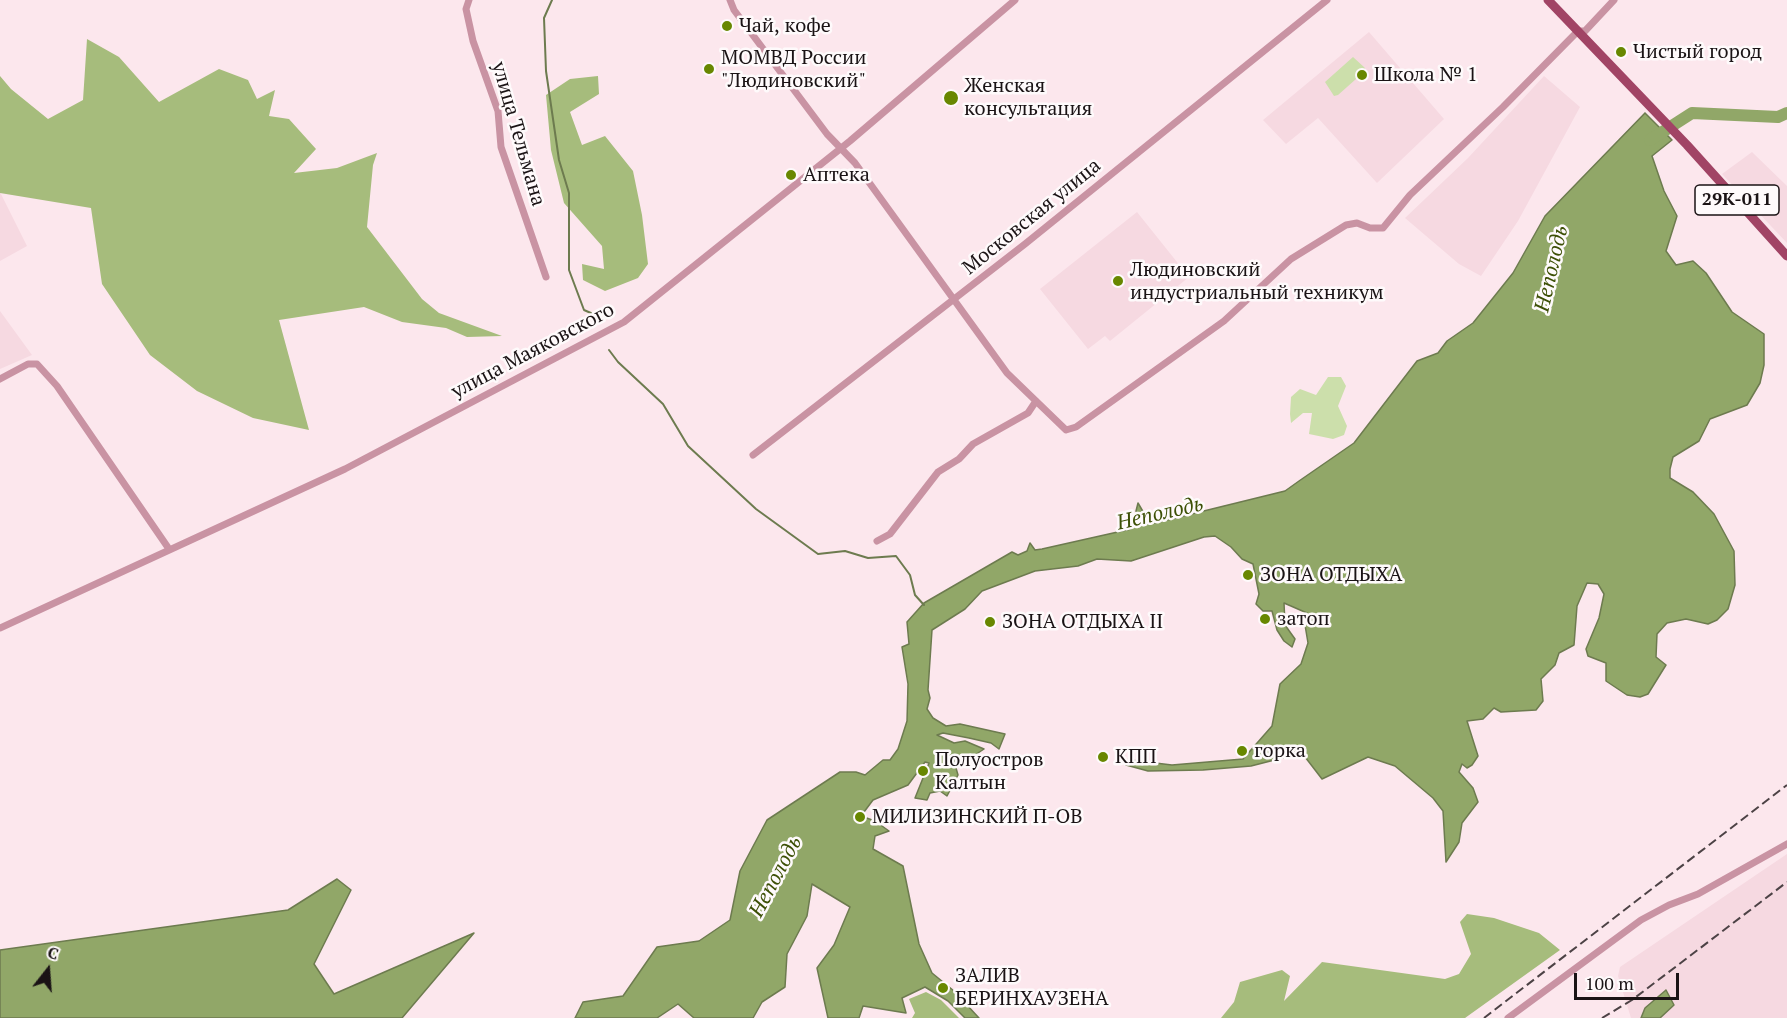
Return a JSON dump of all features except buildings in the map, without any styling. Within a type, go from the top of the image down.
[{"type":"main road","name":"29К-011","points":[[1548,0],[1632,86],[1787,256]]},
{"type":"street","name":"улица Тельмана","points":[[469,0],[466,9],[473,40],[498,111],[501,147],[546,276]]},
{"type":"street","points":[[730,0],[734,10],[840,148],[855,163],[1007,373],[1066,430],[1076,427],[1224,321],[1300,254],[1346,225],[1357,223],[1370,228],[1383,228],[1410,195],[1503,107],[1578,31],[1585,31],[1614,0]]},
{"type":"street","name":"улица Маяковского","points":[[0,628],[345,468],[624,322],[840,148],[1015,0]]},
{"type":"street","name":"Московская улица","points":[[753,455],[1253,62],[1327,0]]},
{"type":"street","points":[[0,379],[28,364],[38,364],[57,386],[169,549]]},
{"type":"street","points":[[877,541],[890,534],[938,472],[959,459],[974,444],[1028,413],[1036,401]]},
{"type":"street","points":[[1508,1018],[1641,920],[1669,905],[1698,894],[1787,844]]},
{"type":"shaded area","name":"Школа № 1","points":[[1369,32],[1444,119],[1377,183],[1318,118],[1286,144],[1263,120]]},
{"type":"shaded area","points":[[87,39],[119,57],[159,102],[219,69],[248,80],[257,99],[275,90],[269,116],[289,119],[316,149],[294,173],[337,168],[377,153],[373,165],[367,227],[422,299],[439,313],[502,336],[467,337],[446,328],[402,322],[364,307],[279,320],[309,430],[253,418],[197,391],[150,355],[102,284],[91,208],[0,193],[0,76],[11,89],[48,119],[83,100]]},
{"type":"shaded area","points":[[1353,57],[1365,68],[1365,71],[1334,96],[1325,82]]},
{"type":"shaded area","points":[[598,76],[599,94],[570,112],[582,145],[605,136],[633,171],[642,215],[648,264],[638,278],[605,291],[583,280],[582,264],[604,269],[602,246],[564,203],[551,150],[546,95],[570,79]]},
{"type":"shaded area","points":[[1544,76],[1580,107],[1518,221],[1481,276],[1459,264],[1405,218],[1468,158]]},
{"type":"shaded area","points":[[1752,152],[1787,186],[1787,243],[1722,174]]},
{"type":"shaded area","points":[[0,192],[27,246],[0,261]]},
{"type":"shaded area","name":"Людиновский индустриальный техникум","points":[[1137,212],[1189,277],[1110,341],[1105,336],[1088,349],[1040,289]]},
{"type":"shaded area","points":[[0,311],[32,355],[0,369]]},
{"type":"shaded area","points":[[1328,377],[1341,377],[1346,386],[1338,406],[1347,426],[1344,435],[1333,439],[1309,434],[1312,413],[1303,413],[1291,423],[1290,414],[1291,397],[1300,389],[1316,395]]},
{"type":"shaded area","points":[[1787,854],[1787,1018],[1631,1018],[1618,976],[1620,967]]},
{"type":"shaded area","points":[[1467,914],[1494,918],[1539,933],[1560,950],[1465,1018],[1221,1018],[1234,1002],[1240,982],[1282,970],[1290,976],[1284,1001],[1322,962],[1445,979],[1459,974],[1471,954],[1460,922]]},
{"type":"shaded area","points":[[926,992],[941,1000],[959,1018],[912,1018],[915,1013],[909,999]]},
{"type":"water","points":[[1645,113],[1672,140],[1652,156],[1664,191],[1677,216],[1666,251],[1676,265],[1693,261],[1706,273],[1732,312],[1764,334],[1764,365],[1760,383],[1747,405],[1710,419],[1699,441],[1673,457],[1670,469],[1670,478],[1693,492],[1714,514],[1734,551],[1735,585],[1728,609],[1717,620],[1708,624],[1686,619],[1667,623],[1657,634],[1656,657],[1666,665],[1648,694],[1640,697],[1627,695],[1606,681],[1606,663],[1588,656],[1586,649],[1599,618],[1604,594],[1598,584],[1587,583],[1577,606],[1574,645],[1559,653],[1555,665],[1541,679],[1543,701],[1536,710],[1501,712],[1494,708],[1483,719],[1467,721],[1478,756],[1467,768],[1462,764],[1459,772],[1473,788],[1478,802],[1462,823],[1459,842],[1446,862],[1443,811],[1433,798],[1395,766],[1368,757],[1322,779],[1302,753],[1251,766],[1203,770],[1148,771],[1126,765],[1122,759],[1172,765],[1243,759],[1272,726],[1280,684],[1301,664],[1308,643],[1305,625],[1313,619],[1307,613],[1284,603],[1285,625],[1295,639],[1292,647],[1284,641],[1277,630],[1272,611],[1263,611],[1256,604],[1259,594],[1253,564],[1242,559],[1231,547],[1215,536],[1204,537],[1131,561],[1097,559],[1078,566],[1035,571],[982,591],[965,609],[932,630],[928,690],[930,698],[927,709],[933,718],[946,726],[960,724],[1005,734],[999,749],[991,743],[969,738],[943,733],[937,735],[954,743],[965,741],[984,749],[975,755],[966,755],[954,761],[958,775],[947,796],[940,791],[930,793],[927,800],[915,798],[929,763],[925,762],[908,785],[873,800],[861,816],[875,821],[889,831],[875,836],[873,849],[903,866],[919,944],[932,973],[954,991],[979,1018],[965,1018],[948,1001],[925,987],[902,998],[906,1013],[863,1006],[859,1018],[828,1018],[817,968],[834,945],[850,907],[812,884],[807,916],[787,954],[785,987],[762,1002],[753,1018],[694,1018],[678,1004],[657,1018],[575,1018],[583,1002],[623,996],[657,947],[699,941],[730,920],[740,871],[767,820],[840,772],[856,772],[865,775],[883,760],[890,760],[898,749],[907,721],[908,684],[902,647],[909,644],[907,622],[924,603],[1012,552],[1018,555],[1027,551],[1030,543],[1035,550],[1131,529],[1140,522],[1136,511],[1138,503],[1148,520],[1155,523],[1285,491],[1354,443],[1417,361],[1438,353],[1447,341],[1473,323],[1513,273],[1545,216]]},
{"type":"water","points":[[337,879],[351,890],[314,964],[334,994],[474,933],[402,1018],[0,1018],[0,950],[288,910]]},
{"type":"water","points":[[1666,990],[1674,1005],[1660,1018],[1641,1018],[1645,1008]]},
{"type":"waterway","points":[[552,0],[544,18],[546,71],[559,160],[569,193],[569,270],[584,310],[600,317]]},
{"type":"waterway","name":"Неполодь","points":[[1650,140],[1692,113],[1778,117],[1787,113]]},
{"type":"waterway","points":[[609,350],[618,362],[663,404],[688,446],[756,509],[818,554],[845,551],[868,558],[896,556],[910,575],[915,595],[924,605]]},
{"type":"railway","points":[[1484,1018],[1787,785]]},
{"type":"railway","points":[[1602,1018],[1632,1000],[1787,882]]},
{"type":"place","name":"Чай, кофе","points":[[727,26]]},
{"type":"place","name":"Чистый город","points":[[1621,52]]},
{"type":"place","name":"МОМВД России \"Людиновский\"","points":[[709,69]]},
{"type":"place","name":"Школа № 1","points":[[1362,75]]},
{"type":"place","name":"Женская консультация","points":[[951,98]]},
{"type":"place","name":"Аптека","points":[[791,175]]},
{"type":"place","name":"Людиновский индустриальный техникум","points":[[1118,281]]},
{"type":"place","name":"ЗОНА ОТДЫХА","points":[[1248,575]]},
{"type":"place","name":"затоп","points":[[1265,619]]},
{"type":"place","name":"ЗОНА ОТДЫХА II","points":[[990,622]]},
{"type":"place","name":"горка","points":[[1242,751]]},
{"type":"place","name":"КПП","points":[[1103,757]]},
{"type":"place","name":"Полуостров Калтын","points":[[923,771]]},
{"type":"place","name":"МИЛИЗИНСКИЙ П-ОВ","points":[[860,817]]},
{"type":"place","name":"ЗАЛИВ БЕРИНХАУЗЕНА","points":[[943,988]]}]
